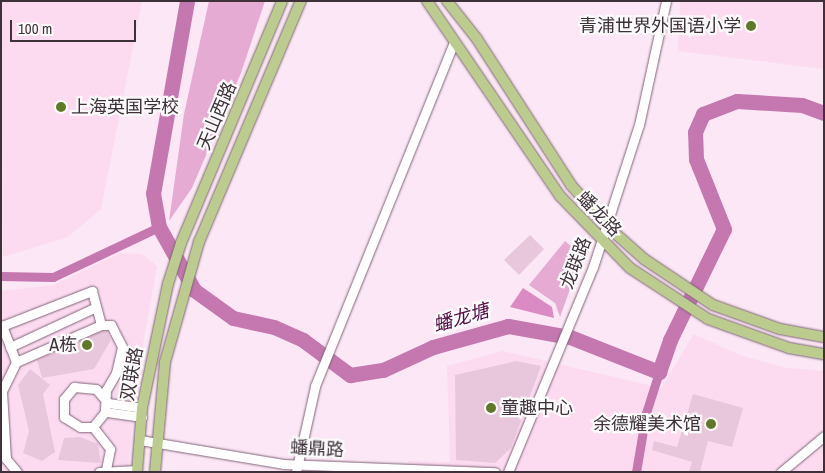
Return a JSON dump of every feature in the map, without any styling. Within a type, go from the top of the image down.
[{"type":"main road","name":"天山西路","points":[[168,284],[181,243],[282,1]]},
{"type":"main road","name":"天山西路","points":[[155,472],[155,443],[165,362],[199,242],[301,1]]},
{"type":"main road","name":"蟠龙路","points":[[427,1],[560,196],[602,242],[670,296],[708,319],[780,346],[824,354]]},
{"type":"main road","name":"蟠龙路","points":[[447,1],[477,39],[571,185],[607,226],[675,282],[713,305],[780,329],[824,337]]},
{"type":"main road","name":"双联路","points":[[136,471],[142,412],[168,284]]},
{"type":"street","name":"龙联路","points":[[508,472],[602,242],[639,125],[666,1]]},
{"type":"street","points":[[296,468],[315,386],[335,332],[454,42]]},
{"type":"street","points":[[16,362],[2,326],[92,291],[100,325]]},
{"type":"street","points":[[10,347],[96,307]]},
{"type":"street","points":[[13,470],[6,459],[2,391],[6,373],[16,362],[100,325],[112,325],[122,348],[106,390],[106,407],[93,427]]},
{"type":"street","points":[[93,427],[80,428],[64,417],[64,399],[74,387],[96,389],[106,407]]},
{"type":"street","points":[[106,407],[142,412]]},
{"type":"street","points":[[93,427],[110,449],[103,470],[136,471]]},
{"type":"street","points":[[781,472],[824,436]]},
{"type":"street","name":"蟠鼎路","points":[[140,440],[296,468],[495,472]]},
{"type":"shaded area","name":"上海英国学校","points":[[1,1],[142,1],[101,209],[68,237],[3,257]]},
{"type":"shaded area","points":[[209,1],[265,1],[241,73],[192,188],[169,221],[184,114]]},
{"type":"shaded area","name":"青浦世界外国语小学","points":[[680,1],[824,1],[824,69],[678,51]]},
{"type":"shaded area","points":[[565,241],[582,256],[560,317],[555,303],[529,285]]},
{"type":"shaded area","points":[[120,253],[142,254],[157,266],[136,384],[128,472],[1,472],[1,291],[54,285]]},
{"type":"shaded area","points":[[523,288],[552,307],[554,318],[510,307]]},
{"type":"shaded area","points":[[694,334],[740,355],[787,368],[824,371],[824,472],[407,472],[408,461],[450,462],[447,366],[503,351],[661,388]]},
{"type":"building","points":[[530,235],[544,249],[519,275],[504,260]]},
{"type":"building","name":"A栋","points":[[102,331],[107,331],[111,340],[94,369],[42,378],[37,360]]},
{"type":"building","name":"童趣中心","points":[[516,361],[541,366],[511,448],[495,463],[456,460],[455,375]]},
{"type":"building","points":[[30,369],[50,385],[43,394],[55,452],[42,461],[23,453],[29,431],[18,385]]},
{"type":"building","name":"余德耀美术馆","points":[[693,394],[743,408],[732,447],[708,441],[700,472],[689,472],[692,462],[652,450],[654,441],[677,447]]},
{"type":"building","points":[[80,437],[98,444],[101,463],[58,460],[64,438]]},
{"type":"waterway","name":"蟠龙塘","points":[[187,1],[153,193],[159,227],[194,290],[233,318],[274,327],[303,340],[350,375],[383,370],[433,347],[508,326],[570,337],[659,372],[670,340],[724,229],[696,159],[695,132],[703,114],[737,101],[802,105],[824,113]]},
{"type":"waterway","points":[[1,276],[53,277],[159,227]]},
{"type":"waterway","points":[[636,472],[646,413],[659,372]]},
{"type":"place","name":"青浦世界外国语小学","points":[[751,26]]},
{"type":"place","name":"上海英国学校","points":[[61,107]]},
{"type":"place","name":"A栋","points":[[87,345]]},
{"type":"place","name":"童趣中心","points":[[491,408]]},
{"type":"place","name":"余德耀美术馆","points":[[711,424]]}]
